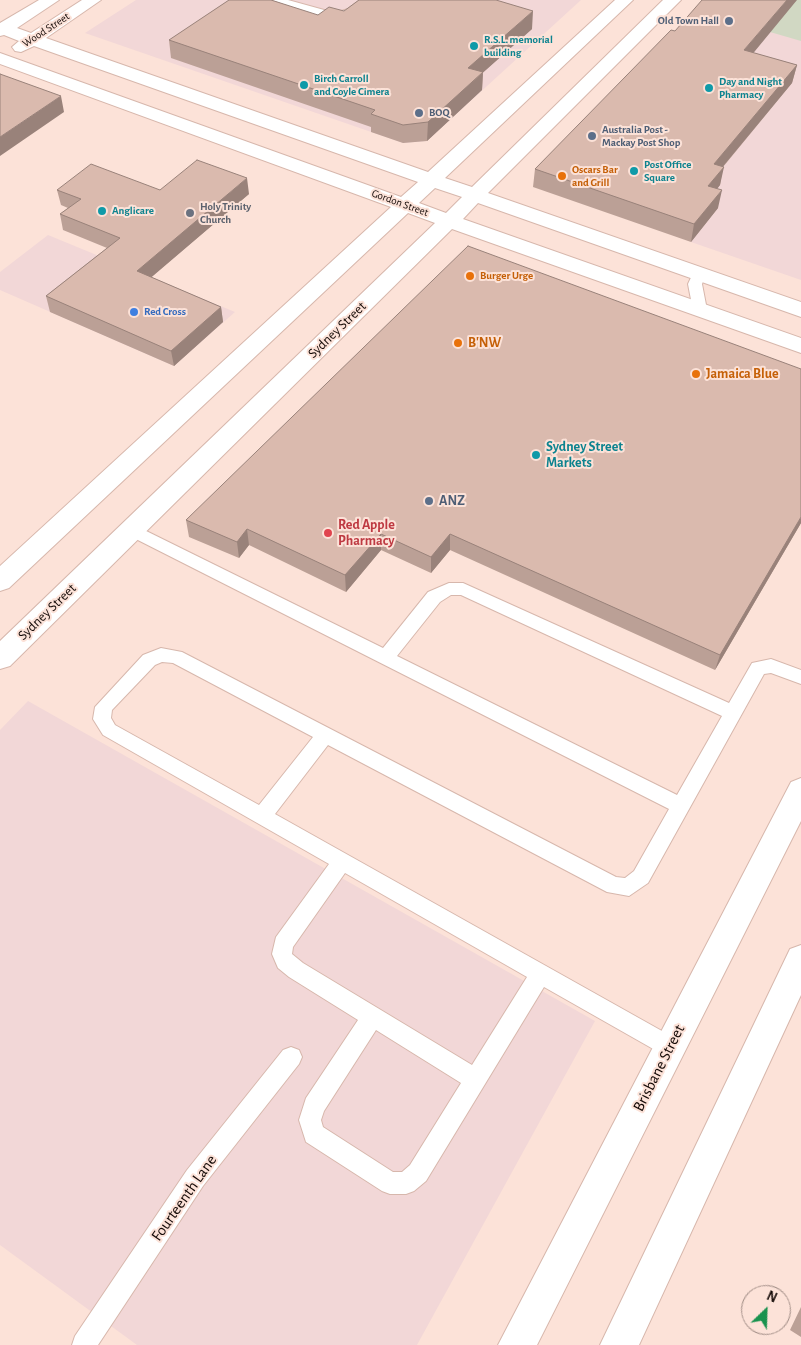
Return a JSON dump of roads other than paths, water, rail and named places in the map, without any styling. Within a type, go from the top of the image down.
[{"type":"main road","name":"Wood Street","points":[[1,29],[51,0]]},
{"type":"main road","name":"Wood Street","points":[[1,59],[93,0]]},
{"type":"main road","points":[[0,581],[625,0]]},
{"type":"main road","name":"Sydney Street","points":[[0,658],[477,194],[673,0]]},
{"type":"main road","points":[[1,29],[477,194],[801,310]]},
{"type":"main road","name":"Gordon Street","points":[[1,59],[801,346]]},
{"type":"main road","name":"Brisbane Street","points":[[517,1345],[801,791]]},
{"type":"main road","points":[[619,1345],[801,960]]},
{"type":"lane","points":[[277,0],[318,13],[336,16],[352,11],[367,0]]},
{"type":"lane","points":[[700,274],[695,284],[700,310]]},
{"type":"lane","points":[[132,530],[680,806]]},
{"type":"lane","points":[[386,657],[434,597],[449,589],[463,589],[478,594],[732,712]]},
{"type":"lane","points":[[670,1048],[109,730],[102,719],[104,707],[149,660],[161,655],[176,657],[614,886],[629,887],[641,877],[758,668],[771,666],[801,677]]},
{"type":"lane","points":[[262,816],[326,735]]},
{"type":"lane","points":[[342,862],[283,944],[282,954],[285,961],[296,970],[475,1079]]},
{"type":"lane","points":[[373,1016],[314,1106],[310,1120],[314,1134],[390,1183],[406,1183],[418,1173],[540,974]]},
{"type":"lane","name":"Fourteenth Lane","points":[[84,1345],[195,1178],[291,1057]]},
{"type":"place","name":"Old Town Hall","points":[[729,21]]},
{"type":"place","name":"R.S.L. memorial building","points":[[474,46]]},
{"type":"place","name":"Birch Carroll and Coyle Cimera","points":[[304,85]]},
{"type":"place","name":"Day and Night Pharmacy","points":[[709,88]]},
{"type":"place","name":"BOQ","points":[[419,113]]},
{"type":"place","name":"Australia Post - Mackay Post Shop","points":[[592,136]]},
{"type":"place","name":"Post Office Square","points":[[634,171]]},
{"type":"place","name":"Oscars Bar and Grill","points":[[562,176]]},
{"type":"place","name":"Anglicare","points":[[102,211]]},
{"type":"place","name":"Holy Trinity Church","points":[[190,213]]},
{"type":"place","name":"Burger Urge","points":[[470,276]]},
{"type":"place","name":"Red Cross","points":[[134,312]]},
{"type":"place","name":"B'NW","points":[[458,343]]},
{"type":"place","name":"Jamaica Blue","points":[[696,374]]},
{"type":"place","name":"Sydney Street Markets","points":[[536,455]]},
{"type":"place","name":"ANZ","points":[[429,501]]},
{"type":"place","name":"Red Apple Pharmacy","points":[[328,533]]}]
